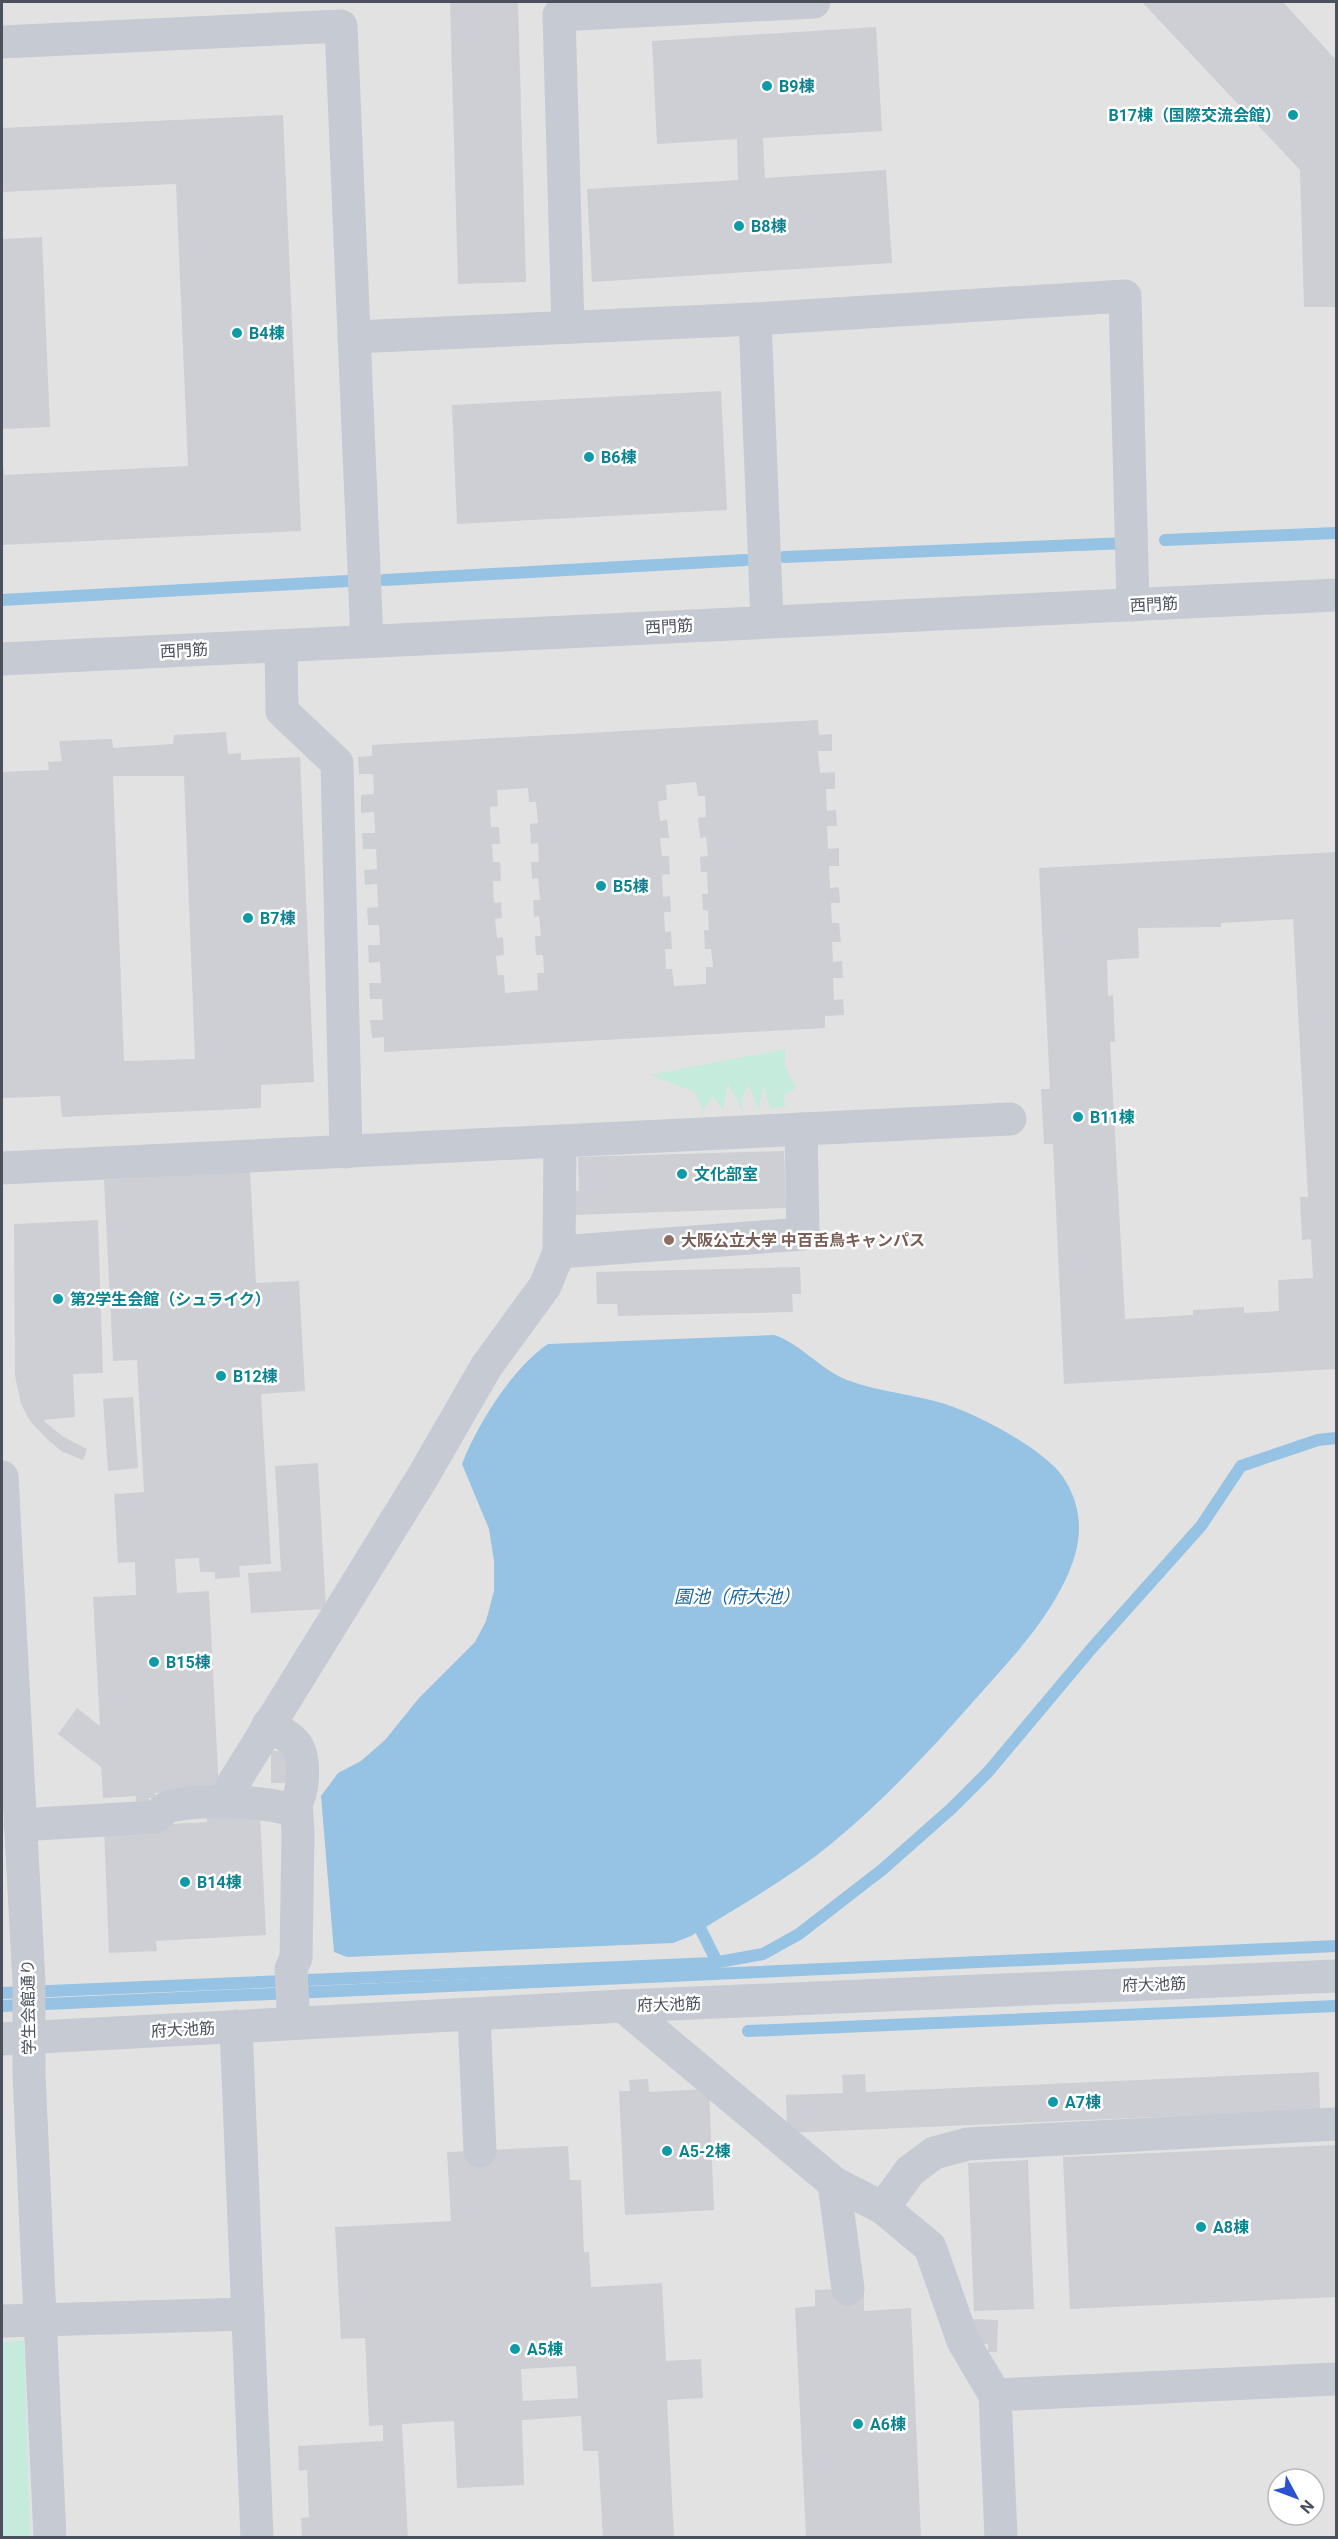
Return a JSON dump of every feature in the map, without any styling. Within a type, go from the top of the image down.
[{"type":"lane","points":[[568,327],[559,15],[814,2]]},
{"type":"lane","points":[[2,42],[341,26],[367,641]]},
{"type":"lane","points":[[354,337],[756,319],[1125,296],[1133,604]]},
{"type":"lane","points":[[756,319],[767,621]]},
{"type":"lane","name":"西門筋","points":[[2,659],[767,621],[1336,596]]},
{"type":"lane","points":[[281,646],[282,711],[337,763],[346,1152]]},
{"type":"lane","points":[[2,1168],[1010,1119]]},
{"type":"lane","points":[[559,1252],[803,1234],[801,1129]]},
{"type":"lane","points":[[232,1802],[227,1796],[228,1792],[268,1725],[422,1478],[486,1367],[545,1286],[559,1252],[561,1141]]},
{"type":"lane","name":"学生会館通り","points":[[2,1477],[20,1825],[14,1942],[29,1983],[21,2033],[29,2074],[42,2319],[50,2538]]},
{"type":"lane","points":[[20,1825],[155,1817],[169,1806],[232,1802],[272,1804],[288,1809],[299,1798],[302,1774],[298,1748],[288,1737],[268,1725]]},
{"type":"lane","points":[[293,2002],[298,1832],[296,1803]]},
{"type":"lane","name":"府大池筋","points":[[21,2033],[236,2026],[293,2002],[474,2016],[623,2006],[1336,1976]]},
{"type":"lane","points":[[623,2006],[834,2183],[883,2208],[930,2247],[963,2341],[995,2395],[1001,2538]]},
{"type":"lane","points":[[474,2016],[480,2151]]},
{"type":"lane","points":[[236,2026],[257,2538]]},
{"type":"lane","points":[[883,2208],[910,2171],[934,2153],[968,2144],[1336,2124]]},
{"type":"lane","points":[[834,2183],[848,2289]]},
{"type":"lane","points":[[2,2321],[248,2314]]},
{"type":"lane","points":[[995,2395],[1336,2379]]},
{"type":"shaded area","name":"大阪公立大学 中百舌鳥キャンパス","points":[[2,2],[1336,2],[1336,2537],[2,2538]]},
{"type":"green space","points":[[785,1049],[785,1066],[796,1088],[783,1096],[786,1106],[771,1109],[763,1086],[759,1110],[748,1085],[741,1099],[743,1111],[728,1084],[723,1110],[712,1096],[703,1111],[695,1092],[650,1075]]},
{"type":"green space","points":[[24,2341],[30,2537],[2,2537],[2,2342]]},
{"type":"water","name":"園池（府大池）","points":[[774,1335],[793,1344],[828,1370],[847,1380],[945,1404],[974,1416],[1026,1444],[1054,1466],[1073,1495],[1078,1514],[1079,1534],[1075,1555],[1067,1576],[1045,1616],[1016,1653],[955,1722],[904,1777],[868,1811],[831,1844],[798,1869],[691,1936],[673,1943],[347,1957],[334,1952],[321,1796],[338,1773],[361,1761],[385,1740],[419,1698],[475,1642],[486,1621],[494,1591],[494,1561],[489,1529],[462,1464],[477,1432],[509,1382],[535,1354],[548,1344]]},
{"type":"building","points":[[450,2],[518,2],[526,282],[458,284]]},
{"type":"building","name":"B17棟（国際交流会館）","points":[[1142,2],[1283,2],[1336,60],[1336,307],[1304,307],[1300,170]]},
{"type":"building","points":[[876,27],[882,131],[763,138],[765,178],[886,170],[892,263],[592,282],[587,189],[738,180],[737,139],[657,144],[652,41]]},
{"type":"building","name":"B4棟","points":[[283,115],[301,531],[2,545],[2,453],[4,475],[188,466],[176,184],[2,192],[2,128]]},
{"type":"building","points":[[42,237],[50,427],[2,429],[2,239]]},
{"type":"building","name":"B6棟","points":[[721,391],[727,510],[457,524],[452,405]]},
{"type":"building","name":"B5棟","points":[[818,720],[819,735],[832,734],[832,751],[818,751],[820,773],[835,772],[835,789],[826,789],[827,811],[836,810],[837,826],[827,826],[828,849],[839,848],[839,866],[829,866],[830,888],[839,887],[840,903],[831,903],[832,923],[839,923],[841,942],[832,942],[833,962],[842,961],[843,978],[833,978],[834,1000],[843,999],[844,1015],[825,1016],[825,1028],[384,1052],[384,1037],[372,1038],[370,1020],[383,1020],[382,999],[370,999],[369,983],[381,983],[380,962],[369,963],[368,945],[380,945],[379,925],[368,925],[367,908],[378,907],[377,884],[365,885],[364,870],[377,869],[376,849],[363,849],[362,833],[375,833],[374,812],[361,813],[361,795],[374,794],[373,774],[359,774],[358,757],[372,756],[372,745]],"holes":[[[696,782],[698,796],[705,796],[706,817],[698,818],[700,838],[706,837],[708,856],[700,857],[701,872],[707,872],[708,894],[702,894],[703,910],[708,911],[709,930],[704,930],[705,949],[711,949],[713,967],[706,967],[706,984],[674,986],[672,969],[666,969],[665,949],[672,949],[671,931],[665,932],[664,912],[671,912],[670,896],[663,897],[662,875],[670,874],[669,856],[662,856],[660,838],[669,838],[667,820],[660,821],[658,801],[667,800],[666,785]],[[528,788],[529,802],[536,802],[538,823],[530,824],[531,844],[538,843],[539,862],[531,862],[532,879],[538,878],[540,900],[533,900],[534,917],[539,916],[541,936],[535,936],[536,955],[543,955],[544,973],[537,973],[538,990],[505,993],[504,975],[498,975],[496,956],[504,955],[503,937],[497,938],[495,919],[502,918],[501,902],[494,903],[493,881],[501,881],[500,862],[493,862],[492,844],[500,844],[499,827],[491,827],[490,807],[498,806],[497,790]]]},
{"type":"building","name":"B7棟","points":[[226,732],[228,754],[241,753],[241,760],[300,757],[314,1082],[261,1085],[261,1108],[62,1117],[60,1096],[2,1098],[2,772],[49,770],[48,762],[62,761],[59,741],[112,739],[113,748],[173,744],[174,735]],"holes":[[[113,776],[184,776],[195,1059],[124,1061]]]},
{"type":"building","name":"B11棟","points":[[1336,852],[1336,1369],[1064,1384],[1053,1144],[1044,1144],[1041,1089],[1050,1089],[1039,868]],"holes":[[[1293,919],[1308,1197],[1300,1197],[1302,1240],[1311,1239],[1313,1278],[1278,1280],[1279,1311],[1244,1313],[1244,1307],[1193,1310],[1193,1315],[1125,1319],[1110,1042],[1115,1042],[1113,995],[1108,996],[1107,960],[1139,958],[1138,928],[1221,927],[1221,923]]]},
{"type":"building","name":"文化部室","points":[[784,1151],[786,1208],[571,1215],[570,1190],[579,1191],[578,1157]]},
{"type":"building","name":"B12棟","points":[[250,1171],[256,1283],[299,1281],[305,1391],[261,1394],[271,1564],[239,1566],[240,1577],[215,1579],[215,1572],[200,1572],[199,1558],[175,1559],[177,1593],[209,1591],[219,1790],[155,1793],[155,1798],[149,1798],[150,1813],[137,1813],[136,1796],[103,1798],[101,1767],[58,1734],[77,1708],[100,1726],[93,1597],[136,1595],[135,1562],[118,1563],[114,1494],[144,1492],[137,1360],[113,1361],[104,1180]]},
{"type":"building","name":"第2学生会館（シュライク）","points":[[98,1220],[103,1373],[73,1374],[75,1417],[43,1420],[62,1436],[87,1449],[83,1460],[61,1451],[45,1437],[30,1421],[21,1404],[15,1376],[14,1224]]},
{"type":"building","points":[[800,1267],[801,1294],[792,1294],[793,1312],[618,1316],[617,1304],[597,1304],[596,1272]]},
{"type":"building","points":[[133,1397],[138,1468],[108,1471],[103,1399]]},
{"type":"building","points":[[318,1463],[326,1609],[251,1613],[248,1573],[281,1571],[275,1466]]},
{"type":"building","points":[[271,1751],[290,1751],[290,1783],[271,1783]]},
{"type":"building","name":"B14棟","points":[[260,1813],[266,1935],[156,1941],[157,1951],[109,1953],[104,1828],[207,1822],[207,1816]]},
{"type":"building","name":"A7棟","points":[[1319,2072],[1320,2110],[787,2133],[786,2095],[843,2093],[842,2075],[865,2074],[866,2092]]},
{"type":"building","name":"A5-2棟","points":[[648,2079],[649,2092],[709,2089],[714,2210],[625,2215],[619,2091],[630,2091],[629,2080]]},
{"type":"building","name":"A8棟","points":[[1336,2145],[1336,2297],[1070,2309],[1063,2157]]},
{"type":"building","name":"A5棟","points":[[568,2146],[570,2180],[581,2180],[584,2252],[589,2252],[591,2287],[662,2283],[666,2361],[701,2359],[703,2398],[667,2400],[674,2538],[603,2538],[598,2451],[583,2451],[581,2416],[522,2420],[524,2485],[457,2488],[454,2421],[402,2424],[408,2538],[302,2538],[301,2518],[309,2517],[307,2470],[299,2471],[298,2446],[383,2441],[383,2425],[369,2426],[365,2338],[341,2339],[335,2227],[451,2221],[447,2152]],"holes":[[[576,2366],[578,2398],[523,2401],[521,2369]]]},
{"type":"building","points":[[1028,2160],[1034,2309],[974,2311],[968,2163]]},
{"type":"building","name":"A6棟","points":[[864,2288],[864,2311],[911,2308],[921,2538],[806,2538],[795,2308],[815,2306],[815,2290]]},
{"type":"building","points":[[973,2319],[998,2320],[997,2352],[988,2352],[988,2344],[972,2344]]},
{"type":"waterway","points":[[1165,540],[1336,533]]},
{"type":"waterway","points":[[784,557],[1127,543]]},
{"type":"waterway","points":[[384,580],[746,560]]},
{"type":"waterway","points":[[2,600],[348,581]]},
{"type":"waterway","points":[[2,1993],[713,1963],[763,1954],[799,1934],[883,1869],[952,1808],[988,1772],[1092,1648],[1201,1526],[1241,1466],[1318,1440],[1336,1438]]},
{"type":"waterway","points":[[701,1930],[717,1962]]},
{"type":"waterway","points":[[2,2006],[1336,1946]]},
{"type":"waterway","points":[[748,2031],[1336,2006]]},
{"type":"place","name":"B9棟","points":[[767,86]]},
{"type":"place","name":"B17棟（国際交流会館）","points":[[1293,115]]},
{"type":"place","name":"B8棟","points":[[739,226]]},
{"type":"place","name":"B4棟","points":[[237,333]]},
{"type":"place","name":"B6棟","points":[[589,457]]},
{"type":"place","name":"B5棟","points":[[601,886]]},
{"type":"place","name":"B7棟","points":[[248,918]]},
{"type":"place","name":"B11棟","points":[[1078,1117]]},
{"type":"place","name":"文化部室","points":[[682,1174]]},
{"type":"place","name":"大阪公立大学 中百舌鳥キャンパス","points":[[669,1240]]},
{"type":"place","name":"第2学生会館（シュライク）","points":[[58,1299]]},
{"type":"place","name":"B12棟","points":[[221,1376]]},
{"type":"place","name":"B15棟","points":[[154,1662]]},
{"type":"place","name":"B14棟","points":[[185,1882]]},
{"type":"place","name":"A7棟","points":[[1053,2102]]},
{"type":"place","name":"A5-2棟","points":[[667,2151]]},
{"type":"place","name":"A8棟","points":[[1201,2227]]},
{"type":"place","name":"A5棟","points":[[515,2349]]},
{"type":"place","name":"A6棟","points":[[858,2424]]}]
